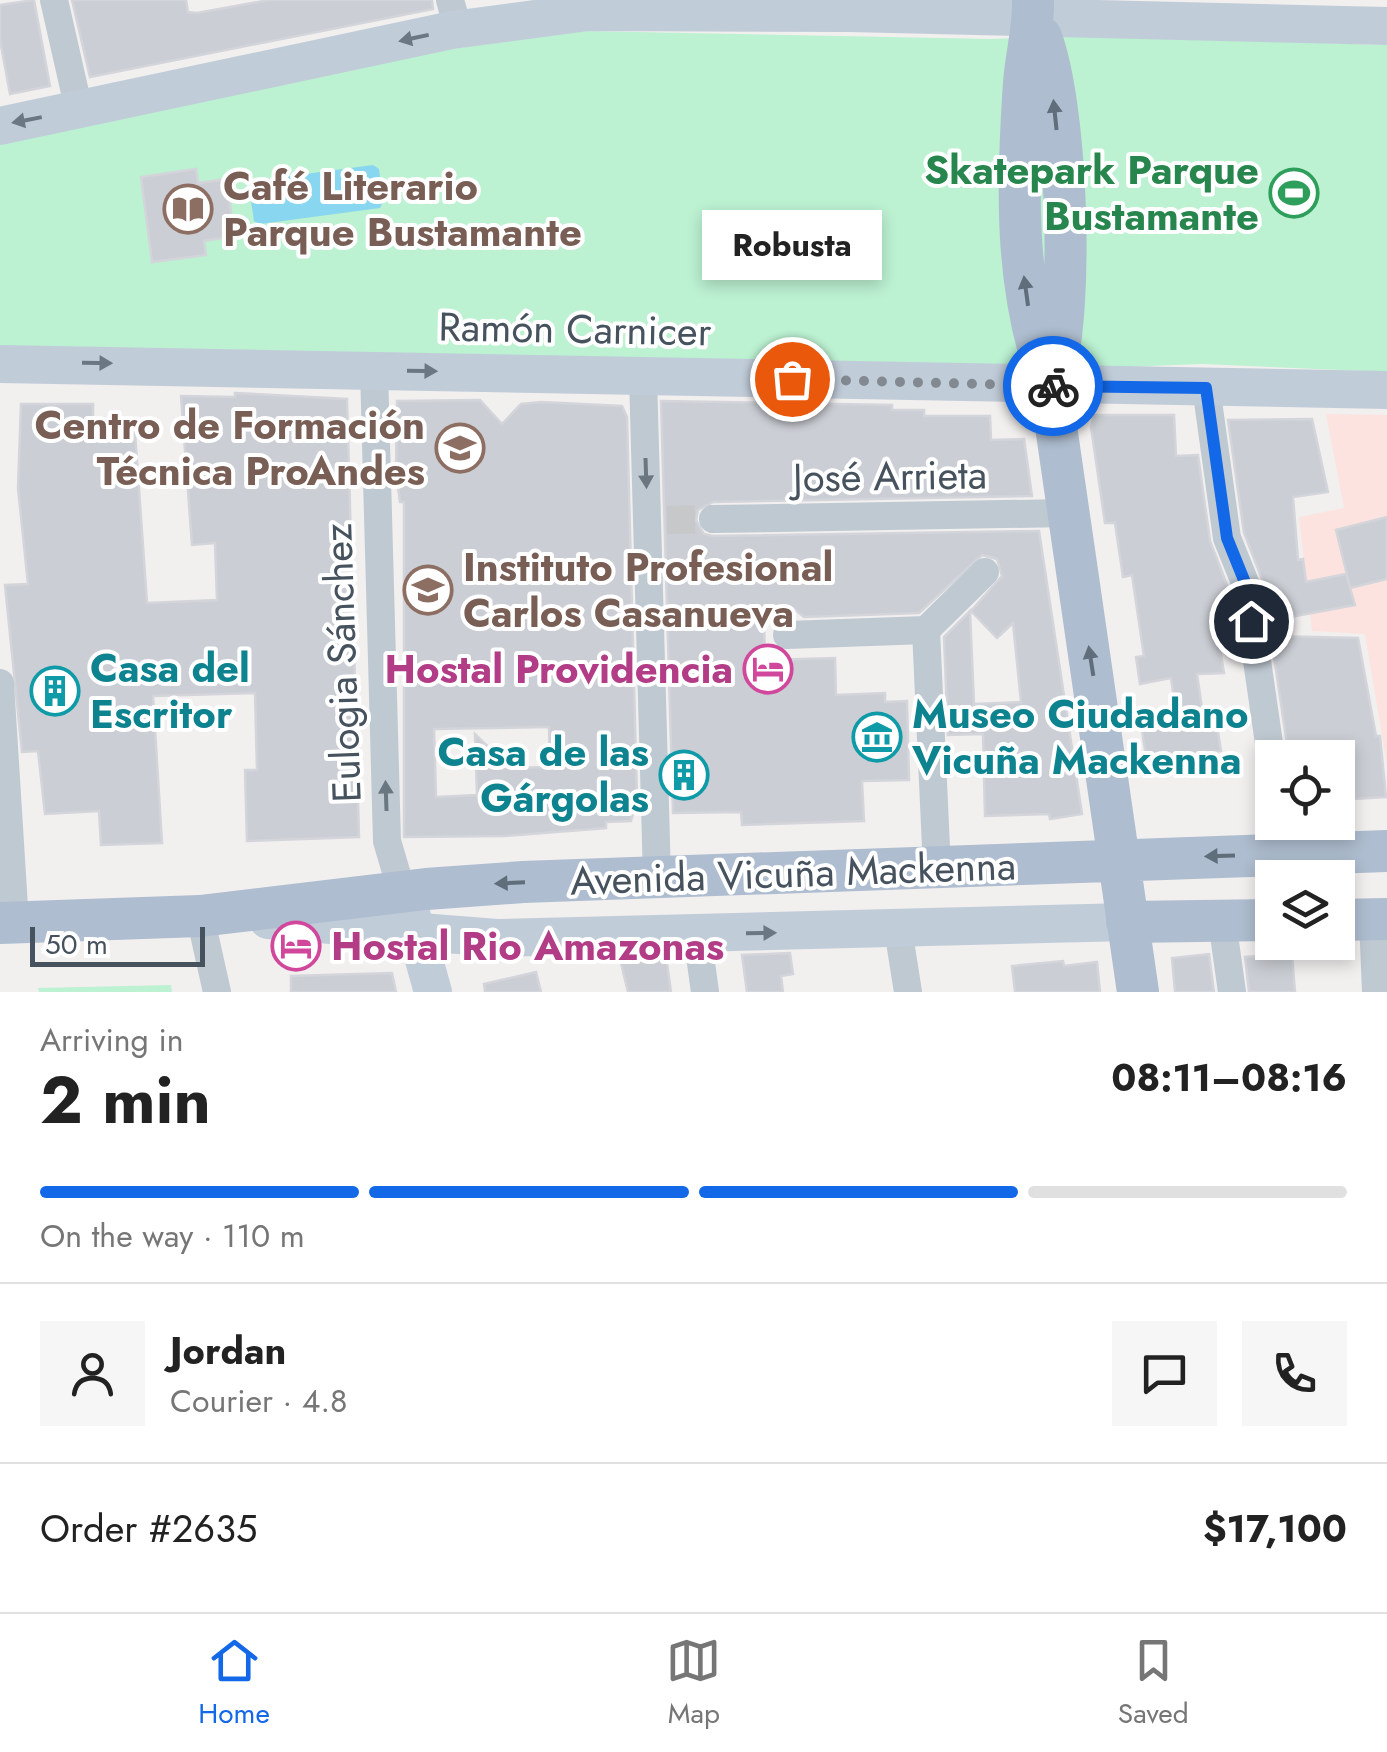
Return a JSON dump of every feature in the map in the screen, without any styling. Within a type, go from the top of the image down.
[{"type":"main road","points":[[0,126],[79,110],[454,15],[848,6],[1034,9],[1387,26]]},
{"type":"main road","points":[[1034,9],[1020,141],[1021,250],[1033,332],[1050,386],[1138,992]]},
{"type":"main road","name":"Ramón Carnicer","points":[[0,364],[1387,390]]},
{"type":"main road","name":"Avenida Vicuña Mackenna","points":[[8,923],[200,916],[402,892],[657,878],[1121,861],[1270,840]]},
{"type":"main road","name":"Avenida Vicuña Mackenna","points":[[1300,840],[1387,851]]},
{"type":"main road","points":[[402,892],[419,934],[433,992]]},
{"type":"main road","name":"Avenida Vicuña Mackenna","points":[[200,916],[496,938],[1255,920]]},
{"type":"street","points":[[54,0],[79,110]]},
{"type":"street","name":"Eulogia Sánchez","points":[[374,370],[387,841],[402,892]]},
{"type":"street","points":[[643,376],[657,520],[657,878]]},
{"type":"street","points":[[1206,388],[1227,538],[1246,585],[1269,740]]},
{"type":"street","name":"José Arrieta","points":[[713,519],[1069,514]]},
{"type":"street","points":[[787,635],[926,630],[985,572]]},
{"type":"street","points":[[926,630],[937,869]]},
{"type":"street","points":[[0,683],[8,923]]},
{"type":"street","points":[[200,916],[217,992]]},
{"type":"street","points":[[1366,919],[1376,992]]},
{"type":"street","points":[[1222,921],[1232,992]]},
{"type":"street","points":[[898,929],[908,992]]},
{"type":"street","points":[[697,934],[705,992]]},
{"type":"shaded area","points":[[1326,414],[1387,415],[1387,765],[1365,634],[1312,631],[1299,517],[1344,508]]},
{"type":"green space","points":[[586,31],[991,39],[1079,36],[1387,45],[1387,372],[1203,364],[965,373],[0,352],[0,137],[413,54]]},
{"type":"green space","points":[[171,985],[172,992],[39,992],[38,988]]},
{"type":"water","points":[[373,165],[379,169],[383,202],[380,208],[260,224],[254,221],[249,187],[253,181]]},
{"type":"building","points":[[34,0],[50,86],[10,94],[0,40],[0,5]]},
{"type":"building","points":[[72,0],[186,0],[188,12],[197,13],[269,0],[432,0],[433,9],[90,77]]},
{"type":"building","name":"Café Literario Parque Bustamante","points":[[196,169],[198,183],[227,179],[234,236],[204,241],[206,255],[152,262],[141,177]]},
{"type":"building","points":[[235,393],[347,399],[351,543],[343,555],[352,570],[359,837],[247,841],[245,770],[257,770],[255,693],[153,696],[162,843],[101,845],[99,811],[45,814],[38,751],[22,752],[5,585],[28,584],[18,488],[21,404],[93,404],[93,418],[134,418],[147,603],[217,600],[215,543],[192,545],[181,396],[235,397]]},
{"type":"building","points":[[480,400],[502,424],[521,404],[622,406],[627,417],[637,797],[631,821],[606,822],[606,828],[505,836],[404,837],[404,502],[400,502],[396,472],[397,401]],"holes":[[[549,727],[550,767],[510,768],[475,734],[477,795],[436,797],[434,729]]]},
{"type":"building","points":[[661,401],[892,405],[892,410],[924,410],[924,416],[990,416],[991,440],[1024,439],[1032,496],[713,502],[698,510],[696,520],[704,534],[713,536],[1039,531],[1082,814],[1050,819],[1049,814],[985,816],[983,734],[948,735],[944,637],[970,611],[974,704],[1021,702],[1013,623],[997,638],[971,611],[1002,576],[997,559],[982,555],[919,613],[804,617],[793,608],[774,613],[764,624],[765,660],[835,658],[836,695],[885,693],[885,702],[907,701],[909,780],[862,781],[864,821],[742,825],[741,812],[673,813]]},
{"type":"building","points":[[1094,415],[1174,415],[1176,456],[1198,455],[1210,541],[1229,590],[1235,628],[1217,631],[1224,673],[1197,674],[1204,722],[1216,720],[1221,751],[1147,762],[1142,731],[1178,725],[1171,678],[1140,684],[1136,657],[1144,656],[1132,575],[1123,577],[1115,523],[1105,523],[1091,427]]},
{"type":"building","points":[[1312,419],[1328,492],[1293,497],[1298,560],[1303,559],[1306,582],[1346,574],[1350,587],[1336,530],[1387,517],[1387,579],[1350,588],[1355,605],[1269,621],[1262,579],[1244,533],[1228,420]]},
{"type":"building","points":[[1271,636],[1358,638],[1376,736],[1380,736],[1386,797],[1355,799],[1355,740],[1286,740]]},
{"type":"building","points":[[790,953],[793,974],[781,976],[783,992],[747,992],[742,955]]},
{"type":"building","points":[[1209,954],[1214,992],[1175,992],[1172,958]]},
{"type":"building","points":[[666,956],[671,992],[628,992],[620,959]]},
{"type":"building","points":[[1245,957],[1292,960],[1295,992],[1249,992]]},
{"type":"building","points":[[1063,961],[1064,966],[1097,962],[1100,992],[1015,992],[1012,966]]},
{"type":"building","points":[[536,972],[541,992],[485,992],[484,984]]},
{"type":"building","points":[[392,973],[396,992],[291,992],[291,976]]},
{"type":"tunnel","points":[[667,520],[713,519]]},
{"type":"way so far","points":[[792,379],[1053,386]]},
{"type":"place","name":"Skatepark Parque Bustamante","points":[[1294,193]]},
{"type":"place","name":"Café Literario Parque Bustamante","points":[[188,209]]},
{"type":"place","name":"Robusta","points":[[792,379]]},
{"type":"place","name":"Centro de Formación Técnica ProAndes","points":[[460,448]]},
{"type":"place","name":"Instituto Profesional Carlos Casanueva","points":[[428,590]]},
{"type":"place","name":"Hostal Providencia","points":[[768,669]]},
{"type":"place","name":"Casa del Escritor","points":[[55,691]]},
{"type":"place","name":"Museo Ciudadano Vicuña Mackenna","points":[[877,737]]},
{"type":"place","name":"Casa de las Gárgolas","points":[[684,775]]},
{"type":"place","name":"Hostal Rio Amazonas","points":[[296,946]]},
{"type":"route","points":[[1053,386],[1206,388],[1227,538],[1246,585],[1251,621]]}]
